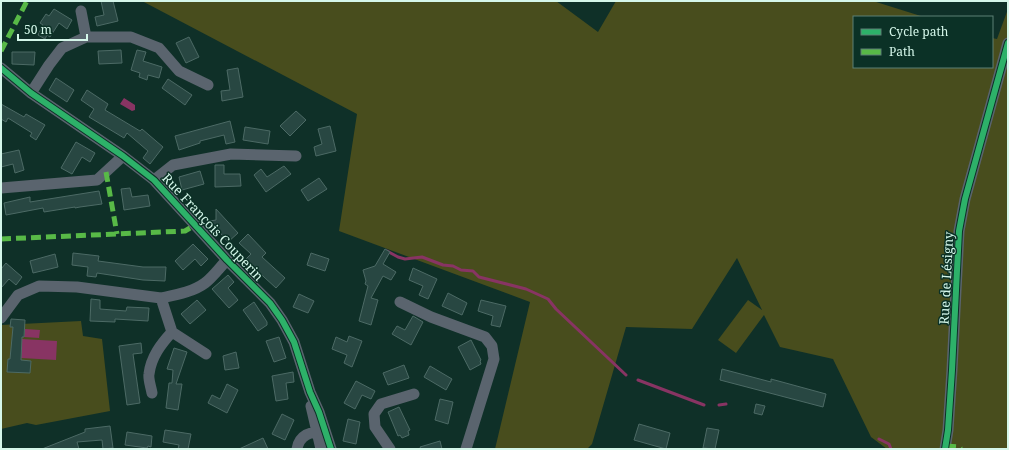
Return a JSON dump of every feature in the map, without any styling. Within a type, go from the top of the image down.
[{"type":"street","points":[[81,11],[86,37]]},
{"type":"street","points":[[32,93],[62,48],[86,37],[131,37],[159,48],[179,71],[208,85]]},
{"type":"street","name":"Rue de Lésigny","points":[[945,449],[948,430],[952,370],[959,232],[967,192],[1008,43]]},
{"type":"street","name":"Rue François Couperin","points":[[1,68],[32,93],[123,156],[154,180],[227,260],[270,303],[282,320],[294,342],[310,392]]},
{"type":"street","points":[[154,180],[173,164],[231,154],[296,156]]},
{"type":"street","points":[[1,188],[97,180],[123,156]]},
{"type":"street","points":[[1,318],[18,295],[38,286],[77,287],[161,298],[189,290],[205,283],[227,260]]},
{"type":"street","points":[[161,298],[172,332],[206,354]]},
{"type":"street","points":[[400,302],[431,317],[485,337],[492,346],[494,359],[466,449]]},
{"type":"street","points":[[152,393],[149,374],[154,357],[160,344],[172,332]]},
{"type":"street","points":[[310,392],[312,414],[317,433],[328,448]]},
{"type":"street","points":[[310,392],[319,412],[328,448]]},
{"type":"street","points":[[390,449],[376,427],[374,414],[381,404],[414,394]]},
{"type":"street","points":[[297,449],[299,442],[304,436],[310,433],[317,433]]},
{"type":"green space","points":[[142,1],[556,1],[598,32],[616,1],[873,1],[921,16],[853,16],[853,68],[993,68],[993,38],[997,39],[1008,9],[1008,449],[887,449],[871,437],[833,359],[780,347],[764,315],[736,353],[718,340],[748,300],[762,310],[737,258],[692,329],[626,327],[592,444],[587,449],[495,449],[530,302],[339,231],[357,114]]},
{"type":"green space","points":[[81,321],[83,336],[102,339],[110,411],[36,425],[27,423],[1,429],[1,325]]},
{"type":"shaded area","points":[[124,98],[135,105],[135,110],[132,111],[120,104]]},
{"type":"shaded area","points":[[25,329],[40,330],[39,338],[24,337]]},
{"type":"shaded area","points":[[22,339],[57,341],[56,360],[21,358]]},
{"type":"building","points":[[101,1],[113,1],[118,21],[97,26],[95,17],[104,15]]},
{"type":"building","points":[[54,9],[72,20],[67,29],[59,23],[50,37],[47,35],[45,39],[38,35],[43,25],[40,23],[46,14],[49,16]]},
{"type":"building","points":[[189,37],[199,57],[186,63],[176,43]]},
{"type":"building","points":[[121,50],[122,63],[99,64],[98,51]]},
{"type":"building","points":[[137,50],[146,52],[143,61],[162,67],[159,78],[148,75],[147,80],[139,77],[140,73],[131,70]]},
{"type":"building","points":[[12,52],[35,52],[34,65],[12,64]]},
{"type":"building","points":[[238,68],[243,97],[222,101],[221,91],[230,90],[227,70]]},
{"type":"building","points":[[56,78],[74,90],[67,102],[49,90]]},
{"type":"building","points":[[168,79],[192,95],[185,105],[162,88]]},
{"type":"building","points":[[87,90],[108,104],[105,110],[140,131],[142,129],[163,147],[150,164],[143,158],[148,151],[127,133],[124,138],[89,117],[94,109],[81,100]]},
{"type":"building","points":[[1,104],[24,117],[26,114],[45,125],[36,140],[30,136],[32,133],[8,118],[6,122],[1,119]]},
{"type":"building","points":[[296,111],[306,120],[290,136],[280,126]]},
{"type":"building","points":[[230,121],[235,142],[226,144],[224,135],[200,141],[200,143],[179,150],[175,136]]},
{"type":"building","points":[[330,126],[336,151],[316,156],[314,147],[322,144],[318,129]]},
{"type":"building","points":[[245,127],[270,131],[268,144],[243,140]]},
{"type":"building","points":[[76,142],[95,153],[90,162],[82,157],[72,174],[61,168]]},
{"type":"building","points":[[19,150],[24,170],[15,173],[13,164],[1,167],[1,154]]},
{"type":"building","points":[[215,165],[224,165],[224,174],[240,174],[241,186],[215,187]]},
{"type":"building","points":[[284,166],[291,174],[266,192],[254,175],[261,169],[267,177]]},
{"type":"building","points":[[200,171],[204,184],[182,190],[179,177]]},
{"type":"building","points":[[319,178],[327,189],[308,201],[301,190]]},
{"type":"building","points":[[130,188],[132,197],[148,195],[150,206],[124,210],[121,189]]},
{"type":"building","points":[[99,191],[102,204],[44,212],[43,208],[6,215],[4,203],[30,197],[30,202]]},
{"type":"building","points":[[216,209],[238,233],[228,242],[210,221],[216,220]]},
{"type":"building","points":[[248,234],[266,253],[262,257],[285,278],[276,288],[252,266],[251,268],[244,261],[251,254],[239,243]]},
{"type":"building","points":[[193,244],[208,259],[201,266],[195,259],[183,270],[175,261]]},
{"type":"building","points":[[385,249],[390,252],[383,264],[396,272],[391,280],[383,276],[371,298],[378,300],[371,325],[359,321],[368,286],[365,284],[366,281],[363,270],[375,266]]},
{"type":"building","points":[[73,253],[99,256],[98,261],[143,267],[166,267],[165,281],[143,280],[97,273],[96,277],[87,276],[88,267],[72,265]]},
{"type":"building","points":[[311,253],[329,259],[325,271],[307,265]]},
{"type":"building","points":[[55,254],[58,267],[33,273],[30,261]]},
{"type":"building","points":[[6,263],[22,277],[16,285],[9,279],[1,288],[1,269]]},
{"type":"building","points":[[413,268],[437,279],[428,299],[419,295],[423,286],[409,280]]},
{"type":"building","points":[[228,275],[234,282],[228,288],[238,300],[229,308],[212,289]]},
{"type":"building","points":[[448,293],[467,303],[462,315],[442,306]]},
{"type":"building","points":[[299,294],[314,301],[308,313],[293,307]]},
{"type":"building","points":[[91,299],[100,300],[100,309],[126,311],[127,307],[149,308],[148,321],[115,319],[115,322],[90,321]]},
{"type":"building","points":[[197,300],[206,310],[190,324],[181,314]]},
{"type":"building","points":[[481,300],[506,306],[500,327],[491,325],[493,316],[478,311]]},
{"type":"building","points":[[254,302],[267,322],[267,325],[258,331],[243,310]]},
{"type":"building","points":[[413,316],[423,322],[411,345],[392,334],[397,326],[405,330]]},
{"type":"building","points":[[11,319],[25,320],[24,337],[22,337],[21,360],[31,361],[30,373],[7,372],[8,359],[10,359],[13,327],[10,327]]},
{"type":"building","points":[[349,336],[362,341],[352,367],[344,363],[347,355],[332,349],[336,337],[347,342]]},
{"type":"building","points":[[279,337],[286,358],[274,362],[266,341]]},
{"type":"building","points":[[471,340],[481,360],[481,364],[470,370],[458,347]]},
{"type":"building","points":[[141,343],[142,353],[133,354],[140,403],[127,405],[119,346]]},
{"type":"building","points":[[174,348],[187,352],[176,384],[182,384],[178,410],[166,408],[169,383],[172,383],[173,370],[167,369]]},
{"type":"building","points":[[236,352],[239,368],[225,370],[223,356]]},
{"type":"building","points":[[404,365],[409,378],[388,385],[383,373]]},
{"type":"building","points":[[430,366],[452,379],[446,390],[424,377]]},
{"type":"building","points":[[722,369],[771,382],[771,379],[826,394],[823,407],[720,380]]},
{"type":"building","points":[[293,372],[294,382],[286,383],[288,399],[276,401],[272,376]]},
{"type":"building","points":[[356,381],[375,391],[371,399],[362,395],[355,409],[344,403]]},
{"type":"building","points":[[227,384],[238,390],[227,413],[208,403],[212,395],[220,399]]},
{"type":"building","points":[[440,399],[453,402],[448,424],[435,420]]},
{"type":"building","points":[[756,404],[765,406],[762,415],[754,413]]},
{"type":"building","points":[[399,407],[410,430],[408,431],[409,435],[402,438],[400,435],[398,436],[388,412]]},
{"type":"building","points":[[282,414],[294,420],[285,440],[272,434]]},
{"type":"building","points":[[348,419],[360,422],[356,444],[343,441]]},
{"type":"building","points":[[639,424],[670,433],[666,449],[634,440]]},
{"type":"building","points":[[110,426],[113,448],[103,449],[102,440],[77,442],[79,449],[42,449],[85,432],[85,429]]},
{"type":"building","points":[[707,428],[719,430],[715,449],[703,448]]},
{"type":"building","points":[[165,430],[191,434],[188,449],[178,449],[179,445],[163,442]]},
{"type":"building","points":[[127,432],[152,436],[151,447],[148,446],[147,448],[125,445]]},
{"type":"building","points":[[263,438],[268,449],[239,449]]},
{"type":"building","points":[[440,441],[442,449],[421,449],[420,447]]},
{"type":"waterway","points":[[387,251],[405,259],[422,257],[443,265],[453,266],[461,270],[473,271],[479,277],[526,289],[548,299],[556,309],[626,375]]},
{"type":"waterway","points":[[638,380],[704,405]]},
{"type":"waterway","points":[[719,405],[726,404]]},
{"type":"waterway","points":[[879,439],[889,444],[891,449]]},
{"type":"marked path","points":[[1,51],[27,1]]},
{"type":"marked path","points":[[106,172],[117,234]]},
{"type":"marked path","points":[[1,239],[185,231],[195,225]]},
{"type":"marked path","points":[[946,446],[959,447],[961,449]]},
{"type":"cycle path","points":[[945,449],[948,430],[952,370],[959,231],[965,199],[1008,43]]},
{"type":"cycle path","points":[[1,68],[31,93],[123,156],[154,180],[227,260],[270,303],[282,320],[294,342],[310,392],[319,412],[331,449]]}]
